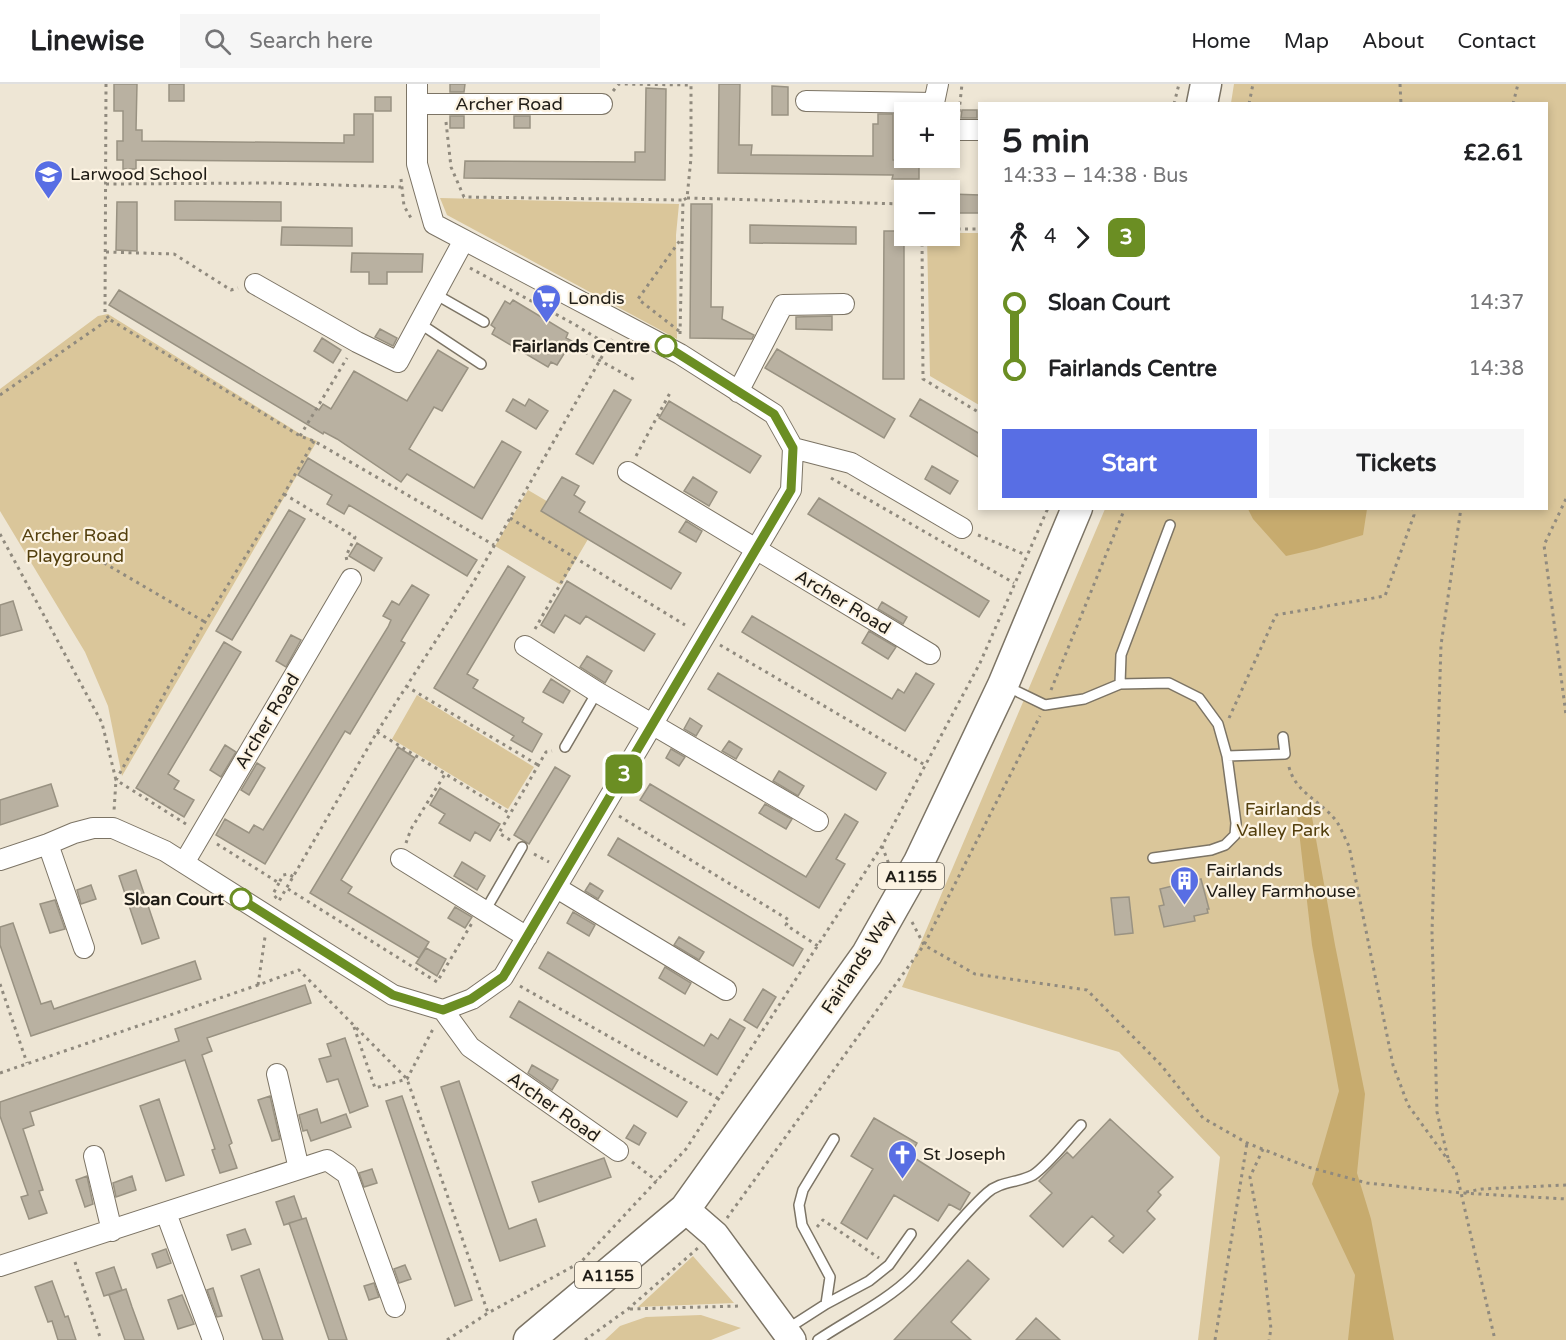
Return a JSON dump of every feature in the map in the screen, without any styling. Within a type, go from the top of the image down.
[{"type":"main road","points":[[1202,102],[1206,84]]},
{"type":"main road","name":"Fairlands Way","points":[[529,1340],[686,1209],[867,954],[919,862],[1003,685],[1076,510]]},
{"type":"street","points":[[0,860],[74,833],[93,828],[113,828],[165,851],[393,995],[443,1010],[471,999],[503,977],[791,490],[793,448],[774,414],[680,354],[434,224],[417,164],[417,84],[411,84]]},
{"type":"street","points":[[806,101],[937,100]]},
{"type":"street","name":"Archer Road","points":[[417,104],[602,104]]},
{"type":"street","points":[[960,130],[978,130]]},
{"type":"street","points":[[255,284],[357,342],[398,362],[464,240]]},
{"type":"street","points":[[738,392],[783,304],[844,304]]},
{"type":"street","points":[[793,448],[851,464],[962,528]]},
{"type":"street","name":"Archer Road","points":[[628,472],[930,654]]},
{"type":"street","name":"Archer Road","points":[[184,863],[351,579]]},
{"type":"street","points":[[525,646],[597,692],[818,821]]},
{"type":"street","points":[[48,844],[84,948]]},
{"type":"street","points":[[401,859],[527,937]]},
{"type":"street","points":[[561,880],[726,990]]},
{"type":"street","name":"Archer Road","points":[[443,1010],[470,1047],[618,1151]]},
{"type":"street","points":[[277,1074],[299,1169]]},
{"type":"street","points":[[94,1156],[112,1231]]},
{"type":"street","points":[[0,1266],[327,1160],[347,1174],[395,1308]]},
{"type":"street","points":[[686,1209],[715,1235],[788,1335]]},
{"type":"street","points":[[166,1212],[213,1340]]},
{"type":"lane","points":[[435,294],[484,322]]},
{"type":"lane","points":[[419,323],[481,364]]},
{"type":"lane","points":[[1120,684],[1121,655],[1170,525]]},
{"type":"lane","points":[[1003,685],[1045,705],[1084,699],[1120,684],[1169,683],[1199,698],[1218,724],[1227,756],[1236,823],[1235,836],[1225,845],[1211,850],[1153,858]]},
{"type":"lane","points":[[565,747],[597,692]]},
{"type":"lane","points":[[1227,756],[1285,754],[1283,737]]},
{"type":"lane","points":[[483,910],[522,847]]},
{"type":"lane","points":[[818,1340],[886,1297],[903,1283],[988,1192],[1000,1185],[1025,1179],[1036,1173],[1080,1125]]},
{"type":"lane","points":[[826,1304],[830,1277],[802,1225],[799,1205],[802,1190],[834,1139]]},
{"type":"lane","points":[[788,1335],[826,1304],[869,1281],[889,1265],[911,1234]]},
{"type":"path","points":[[106,84],[105,313],[109,319],[300,436],[314,441],[494,545]]},
{"type":"path","points":[[602,104],[619,84],[691,84],[691,158],[682,238],[680,354]]},
{"type":"path","points":[[958,102],[962,84]]},
{"type":"path","points":[[1174,102],[1179,84]]},
{"type":"path","points":[[1248,102],[1253,84]]},
{"type":"path","points":[[1400,84],[1401,102]]},
{"type":"path","points":[[1514,102],[1518,84]]},
{"type":"path","points":[[444,104],[451,167],[464,197],[894,204]]},
{"type":"path","points":[[106,184],[271,183],[401,187]]},
{"type":"path","points":[[960,229],[978,229]]},
{"type":"path","points":[[680,332],[638,299],[682,238]]},
{"type":"path","points":[[922,246],[923,379],[978,412]]},
{"type":"path","points":[[106,252],[174,254],[231,290],[255,284]]},
{"type":"path","points":[[0,395],[109,319]]},
{"type":"path","points":[[279,883],[273,894],[279,901],[377,732],[472,583],[613,338]]},
{"type":"path","points":[[300,436],[357,342]]},
{"type":"path","points":[[572,345],[635,380]]},
{"type":"path","points":[[628,472],[671,391]]},
{"type":"path","points":[[116,780],[205,622],[314,441]]},
{"type":"path","points":[[829,477],[1014,583]]},
{"type":"path","points":[[284,494],[355,537],[346,556],[351,579]]},
{"type":"path","points":[[1566,500],[1544,545],[1566,715]]},
{"type":"path","points":[[447,1340],[488,1312],[581,1262],[686,1149],[882,846],[980,663],[1047,510]]},
{"type":"path","points":[[585,1340],[628,1310],[715,1235],[924,945],[1045,705],[1124,510]]},
{"type":"path","points":[[1221,735],[1276,615],[1385,596],[1414,515],[1413,510]]},
{"type":"path","points":[[1448,1158],[1437,1112],[1432,932],[1441,645],[1461,510]]},
{"type":"path","points":[[510,518],[685,625]]},
{"type":"path","points":[[962,528],[1026,555]]},
{"type":"path","points":[[0,534],[102,723],[116,780],[113,828]]},
{"type":"path","points":[[525,646],[575,558]]},
{"type":"path","points":[[104,563],[205,622]]},
{"type":"path","points":[[720,645],[925,765]]},
{"type":"path","points":[[406,686],[538,765]]},
{"type":"path","points":[[377,732],[509,813]]},
{"type":"path","points":[[561,880],[522,847],[499,833],[546,752],[565,747]]},
{"type":"path","points":[[1285,754],[1292,778],[1308,796],[1334,818],[1349,846],[1393,1065],[1408,1105],[1456,1171],[1495,1340]]},
{"type":"path","points":[[401,859],[411,829],[445,774]]},
{"type":"path","points":[[604,807],[789,920],[786,925],[818,946]]},
{"type":"path","points":[[288,889],[437,982],[483,910]]},
{"type":"path","points":[[912,922],[924,945],[975,974],[1087,990],[1161,1065],[1203,1118],[1246,1143],[1308,1167],[1367,1183],[1462,1193],[1566,1199]]},
{"type":"path","points":[[258,985],[266,933]]},
{"type":"path","points":[[0,1073],[299,970],[407,1079],[488,1312]]},
{"type":"path","points":[[503,977],[719,1099]]},
{"type":"path","points":[[0,984],[27,1063]]},
{"type":"path","points":[[354,1025],[375,1088],[407,1079],[443,1010]]},
{"type":"path","points":[[1215,1340],[1246,1143]]},
{"type":"path","points":[[1263,1149],[1250,1177],[1260,1231],[1270,1329],[1269,1340]]},
{"type":"path","points":[[618,1151],[657,1181]]},
{"type":"path","points":[[1462,1193],[1482,1189],[1566,1185]]},
{"type":"path","points":[[809,1238],[823,1220],[889,1265]]},
{"type":"path","points":[[69,1244],[101,1340]]},
{"type":"path","points":[[628,1310],[740,1306]]},
{"type":"green space","name":"Fairlands Valley Park","points":[[1234,84],[1566,84],[1566,1340],[1198,1340],[1220,1157],[1119,1052],[902,987],[1105,510],[1548,510],[1548,102],[1231,102]]},
{"type":"green space","points":[[440,198],[679,204],[676,235],[677,339],[447,215]]},
{"type":"green space","points":[[960,233],[978,233],[978,404],[930,376],[927,246],[960,246]]},
{"type":"green space","name":"Archer Road Playground","points":[[108,314],[302,435],[317,441],[122,776],[108,706],[85,652],[0,511],[0,389],[98,316]]},
{"type":"green space","points":[[528,490],[594,529],[561,585],[495,546]]},
{"type":"green space","points":[[417,695],[534,767],[508,809],[392,739]]},
{"type":"green space","points":[[693,1256],[734,1303],[638,1307]]},
{"type":"green space","points":[[701,1315],[741,1328],[711,1340],[605,1340],[620,1326],[646,1317]]},
{"type":"shaded area","points":[[1248,510],[1367,510],[1363,535],[1286,556],[1253,519]]},
{"type":"shaded area","points":[[1296,805],[1312,817],[1365,1094],[1357,1173],[1371,1219],[1394,1340],[1348,1340],[1355,1275],[1312,1184],[1339,1091],[1312,945]]},
{"type":"building","points":[[114,84],[137,84],[136,130],[142,130],[142,141],[344,143],[344,135],[354,135],[354,114],[373,114],[373,162],[136,160],[136,169],[123,169],[123,160],[117,160],[117,141],[123,141],[123,111],[114,111]]},
{"type":"building","points":[[169,84],[184,84],[184,101],[169,101]]},
{"type":"building","points":[[450,84],[465,84],[464,92],[450,92]]},
{"type":"building","points":[[719,84],[740,84],[739,145],[752,145],[751,155],[873,156],[873,124],[878,124],[878,114],[893,114],[894,168],[919,168],[919,179],[892,179],[893,175],[718,173]]},
{"type":"building","points":[[772,86],[788,87],[788,115],[772,115]]},
{"type":"building","points":[[646,88],[666,89],[665,180],[464,178],[465,161],[635,162],[635,152],[645,152]]},
{"type":"building","points":[[375,97],[391,97],[391,111],[375,111]]},
{"type":"building","points":[[962,110],[977,110],[977,118],[961,118]]},
{"type":"building","points":[[450,116],[464,116],[464,128],[450,128]]},
{"type":"building","points":[[514,116],[530,116],[530,128],[514,128]]},
{"type":"building","points":[[960,194],[978,195],[978,213],[960,213]]},
{"type":"building","points":[[175,201],[281,202],[281,221],[175,220]]},
{"type":"building","points":[[117,202],[137,202],[137,251],[116,250]]},
{"type":"building","points":[[691,204],[712,204],[711,307],[723,307],[722,319],[754,335],[752,339],[690,338]]},
{"type":"building","points":[[750,225],[856,227],[856,244],[750,243]]},
{"type":"building","points":[[282,227],[352,228],[352,246],[281,245]]},
{"type":"building","points":[[884,231],[894,231],[894,246],[904,246],[904,379],[883,379]]},
{"type":"building","points":[[352,253],[423,254],[422,272],[387,272],[387,284],[369,284],[369,272],[351,272]]},
{"type":"building","points":[[119,290],[319,410],[323,404],[331,409],[354,371],[407,401],[438,350],[468,368],[442,411],[434,407],[409,449],[474,488],[502,441],[521,452],[482,519],[407,474],[401,482],[337,439],[324,432],[323,434],[109,305]]},
{"type":"building","points":[[513,300],[568,333],[566,338],[572,341],[557,365],[551,362],[548,367],[492,334],[495,328],[491,325],[505,301],[510,304]]},
{"type":"building","points":[[832,316],[832,330],[796,329],[796,317]]},
{"type":"building","points":[[380,329],[397,338],[393,346],[375,337]]},
{"type":"building","points":[[322,338],[341,350],[333,363],[314,351]]},
{"type":"building","points":[[777,349],[895,419],[884,438],[765,368]]},
{"type":"building","points":[[614,390],[631,400],[593,464],[576,454]]},
{"type":"building","points":[[513,399],[525,406],[529,399],[548,411],[536,429],[506,411]]},
{"type":"building","points":[[920,399],[978,433],[978,457],[910,416]]},
{"type":"building","points":[[669,401],[761,456],[750,473],[659,418]]},
{"type":"building","points":[[308,458],[477,560],[467,576],[349,505],[344,514],[327,504],[332,495],[298,475]]},
{"type":"building","points":[[932,466],[958,481],[950,494],[925,479]]},
{"type":"building","points":[[562,477],[579,486],[574,495],[585,502],[579,512],[681,573],[671,589],[541,511]]},
{"type":"building","points":[[693,477],[717,492],[709,506],[684,491]]},
{"type":"building","points":[[819,498],[989,601],[979,617],[808,514]]},
{"type":"building","points":[[289,510],[305,519],[232,640],[216,631]]},
{"type":"building","points":[[686,521],[702,531],[696,542],[679,532]]},
{"type":"building","points":[[357,543],[382,558],[374,571],[349,556]]},
{"type":"building","points":[[508,566],[525,577],[467,674],[478,680],[473,688],[524,718],[522,722],[542,734],[532,752],[511,740],[514,736],[434,688]]},
{"type":"building","points":[[567,581],[655,634],[644,651],[586,616],[580,624],[565,615],[554,633],[541,625]]},
{"type":"building","points":[[412,585],[429,595],[401,641],[405,643],[350,734],[345,731],[265,864],[216,835],[225,819],[249,833],[254,825],[263,830],[388,627],[391,620],[383,616],[392,601],[399,605]]},
{"type":"building","points":[[13,601],[22,630],[0,636],[0,605]]},
{"type":"building","points":[[882,602],[907,617],[903,624],[878,609]]},
{"type":"building","points":[[752,616],[892,699],[898,689],[904,693],[916,673],[934,684],[905,731],[742,632]]},
{"type":"building","points":[[869,631],[896,647],[888,659],[862,643]]},
{"type":"building","points":[[291,635],[301,640],[286,667],[276,661]]},
{"type":"building","points":[[224,642],[241,652],[168,774],[179,781],[174,789],[194,800],[184,817],[136,788]]},
{"type":"building","points":[[587,656],[612,671],[605,683],[580,667]]},
{"type":"building","points":[[718,673],[886,773],[876,790],[708,689]]},
{"type":"building","points":[[551,679],[570,691],[563,703],[543,692]]},
{"type":"building","points":[[690,718],[702,726],[696,736],[684,729]]},
{"type":"building","points":[[729,741],[742,749],[736,759],[722,751]]},
{"type":"building","points":[[225,745],[236,752],[221,777],[210,770]]},
{"type":"building","points":[[398,747],[415,758],[341,880],[352,887],[348,893],[429,942],[419,958],[310,893]]},
{"type":"building","points":[[671,749],[685,757],[679,766],[666,758]]},
{"type":"building","points":[[257,763],[265,768],[249,795],[241,790]]},
{"type":"building","points":[[555,767],[570,776],[529,844],[514,835]]},
{"type":"building","points":[[779,771],[804,786],[798,796],[773,781]]},
{"type":"building","points":[[51,784],[58,806],[0,825],[0,800]]},
{"type":"building","points":[[650,784],[806,877],[845,814],[858,822],[836,859],[845,864],[819,908],[640,800]]},
{"type":"building","points":[[440,788],[500,824],[490,841],[475,832],[470,841],[439,823],[445,814],[430,805]]},
{"type":"building","points":[[765,804],[792,819],[786,829],[759,813]]},
{"type":"building","points":[[618,838],[803,949],[793,966],[608,855]]},
{"type":"building","points":[[462,862],[485,876],[477,890],[454,876]]},
{"type":"building","points":[[136,870],[159,938],[142,944],[119,876]]},
{"type":"building","name":"Fairlands Valley Farmhouse","points":[[1201,879],[1208,913],[1194,916],[1195,921],[1164,927],[1159,906],[1164,905],[1160,889]]},
{"type":"building","points":[[590,883],[603,891],[598,899],[585,891]]},
{"type":"building","points":[[91,885],[96,899],[81,904],[77,890]]},
{"type":"building","points":[[1129,897],[1133,933],[1115,935],[1111,898]]},
{"type":"building","points":[[55,900],[65,929],[50,933],[40,904]]},
{"type":"building","points":[[455,907],[472,917],[465,928],[448,918]]},
{"type":"building","points":[[573,912],[595,925],[589,936],[567,923]]},
{"type":"building","points":[[13,923],[41,1004],[51,1001],[54,1009],[195,961],[201,979],[31,1036],[0,945],[0,927]]},
{"type":"building","points":[[679,937],[704,952],[699,960],[674,945]]},
{"type":"building","points":[[426,948],[446,959],[437,976],[416,963]]},
{"type":"building","points":[[548,952],[704,1046],[711,1034],[718,1039],[730,1019],[745,1028],[717,1075],[539,968]]},
{"type":"building","points":[[665,967],[691,983],[685,994],[659,978]]},
{"type":"building","points":[[305,985],[311,1003],[207,1038],[212,1051],[202,1055],[232,1143],[229,1145],[237,1168],[220,1173],[212,1150],[215,1149],[185,1060],[30,1112],[34,1125],[23,1129],[43,1190],[39,1191],[47,1213],[29,1219],[21,1197],[28,1195],[0,1116],[0,1102],[179,1041],[175,1029]]},
{"type":"building","points":[[763,989],[776,997],[757,1028],[744,1020]]},
{"type":"building","points":[[519,1001],[687,1102],[677,1117],[510,1017]]},
{"type":"building","points":[[345,1038],[368,1106],[350,1113],[338,1079],[327,1082],[319,1059],[331,1056],[327,1044]]},
{"type":"building","points":[[532,1065],[558,1080],[552,1090],[528,1073]]},
{"type":"building","points":[[459,1081],[509,1229],[536,1219],[545,1246],[500,1261],[441,1087]]},
{"type":"building","points":[[270,1096],[280,1139],[272,1141],[258,1100]]},
{"type":"building","points":[[402,1096],[472,1300],[455,1306],[386,1101]]},
{"type":"building","points":[[159,1099],[184,1175],[166,1181],[140,1106]]},
{"type":"building","points":[[317,1109],[321,1123],[346,1114],[351,1127],[311,1141],[307,1130],[303,1131],[299,1115]]},
{"type":"building","name":"St Joseph","points":[[874,1118],[917,1143],[911,1154],[916,1159],[970,1193],[960,1210],[949,1204],[938,1221],[894,1195],[867,1239],[841,1223],[873,1169],[851,1156]]},
{"type":"building","points":[[1110,1119],[1173,1177],[1158,1192],[1161,1195],[1147,1211],[1155,1219],[1123,1253],[1109,1241],[1114,1236],[1092,1216],[1063,1247],[1030,1216],[1052,1193],[1039,1181],[1067,1152],[1073,1158]]},
{"type":"building","points":[[634,1125],[646,1133],[639,1145],[626,1138]]},
{"type":"building","points":[[604,1158],[611,1177],[539,1202],[532,1182]]},
{"type":"building","points":[[372,1169],[377,1183],[364,1187],[359,1173]]},
{"type":"building","points":[[87,1176],[93,1204],[85,1207],[76,1180]]},
{"type":"building","points":[[132,1176],[136,1190],[116,1197],[113,1183]]},
{"type":"building","points":[[294,1196],[302,1219],[284,1225],[276,1202]]},
{"type":"building","points":[[306,1218],[347,1340],[329,1340],[289,1223]]},
{"type":"building","points":[[245,1229],[251,1244],[232,1250],[227,1235]]},
{"type":"building","points":[[166,1249],[171,1263],[157,1268],[152,1254]]},
{"type":"building","points":[[968,1260],[989,1279],[951,1322],[971,1340],[894,1340]]},
{"type":"building","points":[[405,1265],[411,1279],[399,1283],[394,1269]]},
{"type":"building","points":[[114,1267],[122,1290],[104,1296],[96,1273]]},
{"type":"building","points":[[259,1269],[283,1340],[263,1340],[241,1276]]},
{"type":"building","points":[[52,1281],[76,1340],[58,1340],[52,1321],[48,1322],[35,1287]]},
{"type":"building","points":[[374,1283],[379,1297],[369,1300],[364,1286]]},
{"type":"building","points":[[213,1288],[222,1316],[217,1317],[207,1290]]},
{"type":"building","points":[[126,1289],[144,1340],[125,1340],[109,1295]]},
{"type":"building","points":[[182,1295],[194,1324],[178,1329],[168,1300]]},
{"type":"building","points":[[1036,1318],[1060,1340],[1016,1340]]},
{"type":"bus line","name":"3","points":[[241,899],[393,995],[443,1010],[471,999],[503,977],[791,490],[793,448],[774,414],[666,346]]},
{"type":"place","name":"Larwood School","points":[[49,200]]},
{"type":"place","name":"Londis","points":[[547,324]]},
{"type":"place","name":"Fairlands Centre","points":[[666,346]]},
{"type":"place","name":"Sloan Court","points":[[241,899]]},
{"type":"place","name":"Fairlands Valley Farmhouse","points":[[1185,906]]},
{"type":"place","name":"St Joseph","points":[[902,1180]]}]
